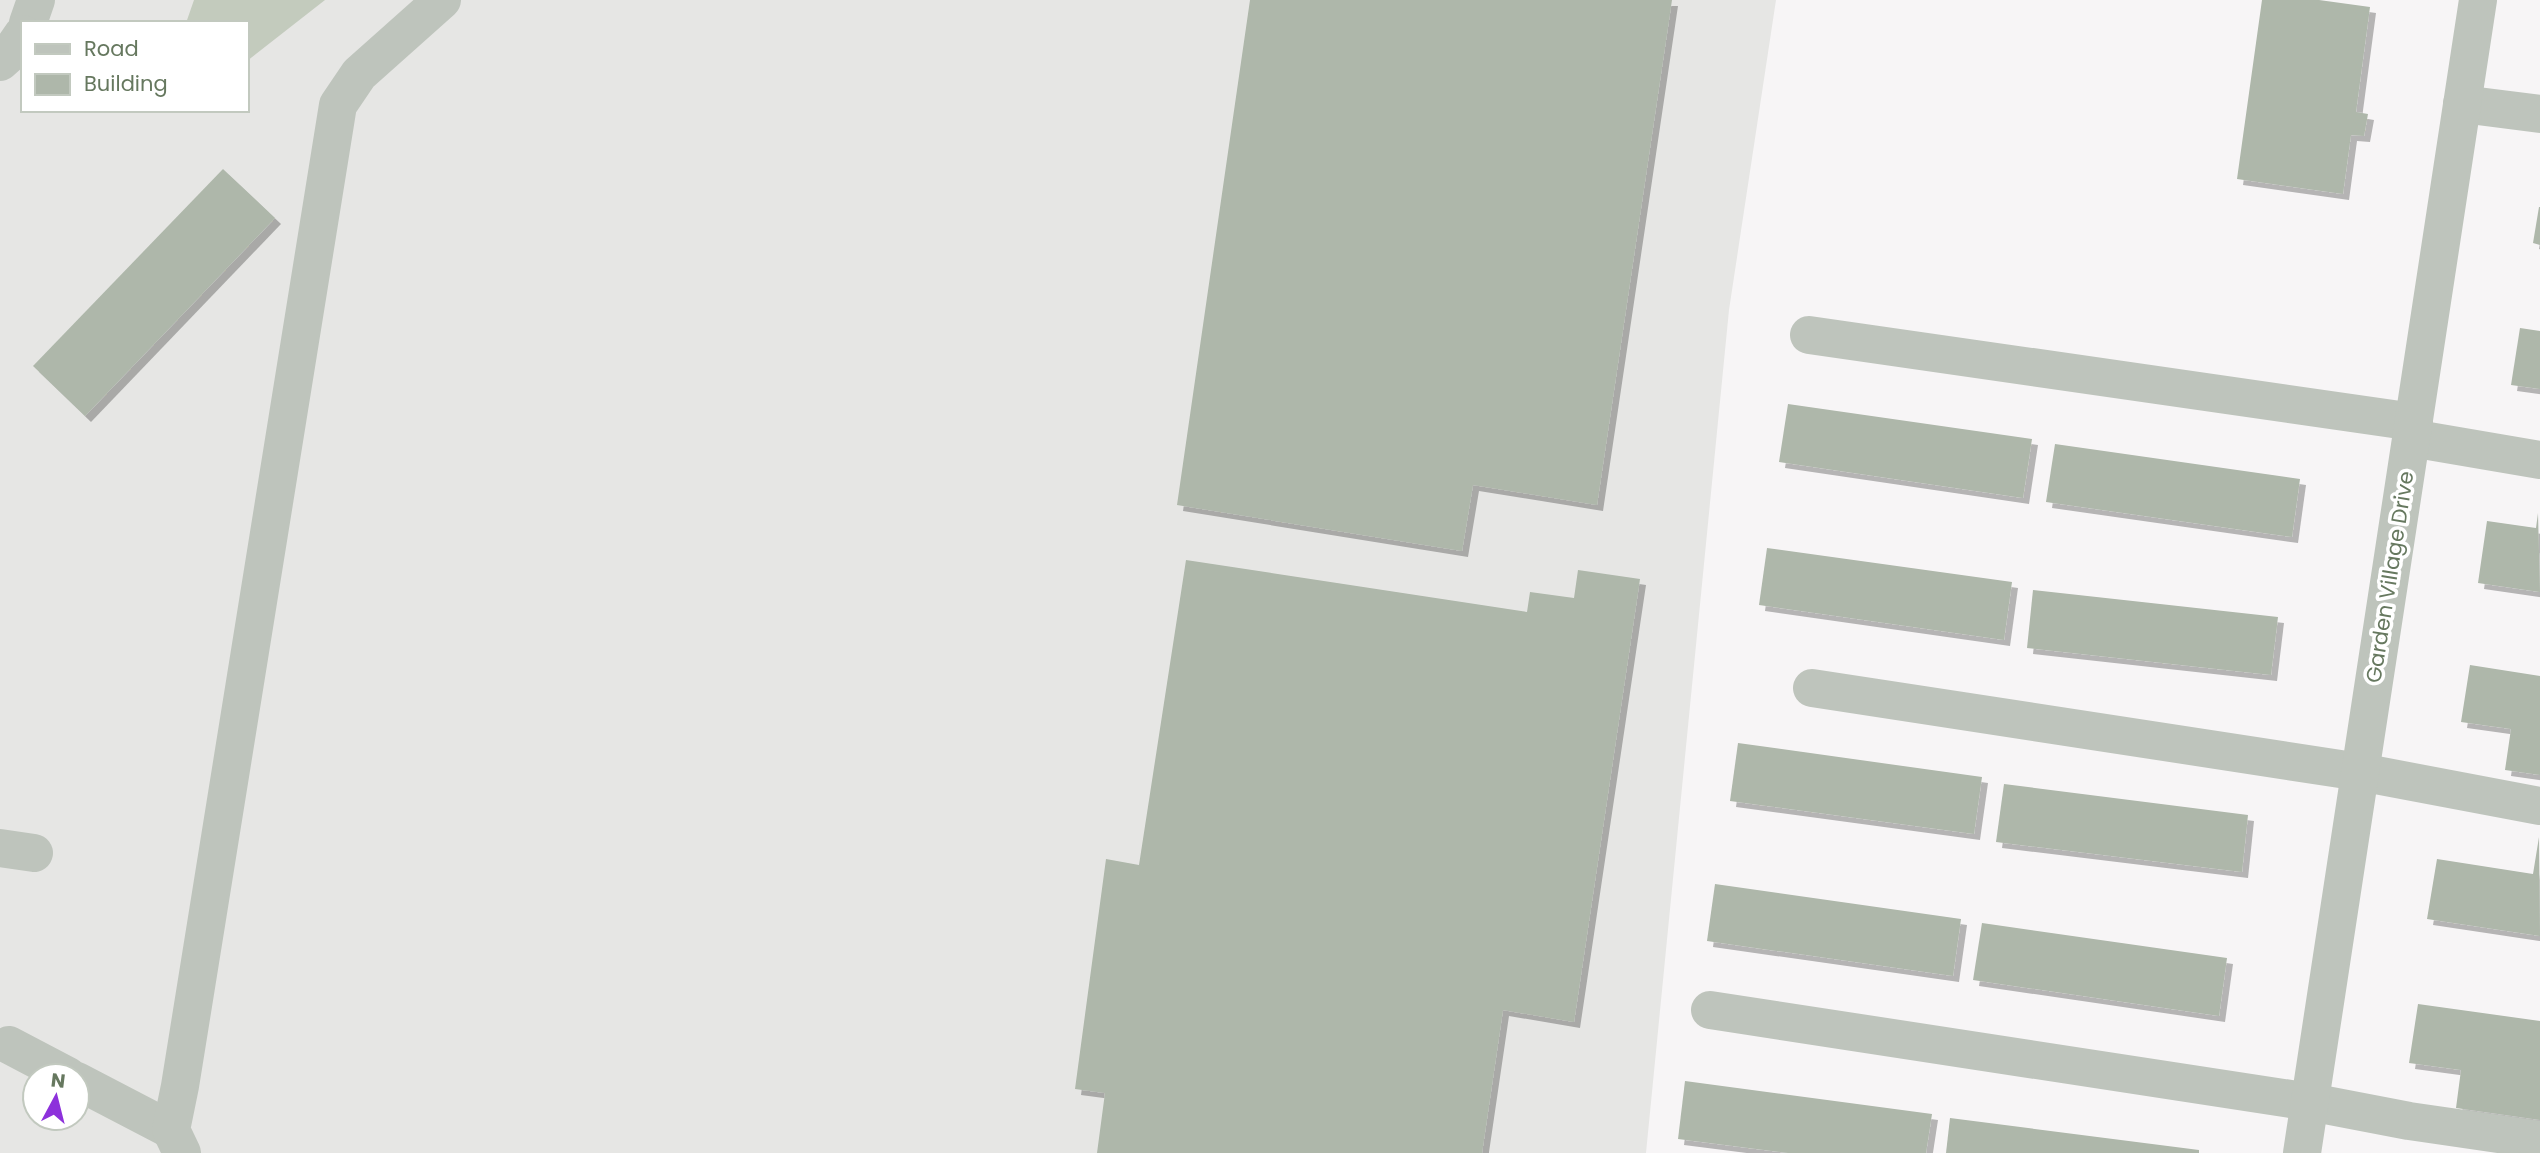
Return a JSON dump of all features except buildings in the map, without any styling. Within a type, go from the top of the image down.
[{"type":"street","points":[[29,21],[36,0]]},
{"type":"street","points":[[91,1089],[176,1141],[182,1072],[338,105],[359,74],[442,0]]},
{"type":"street","name":"Garden Village Drive","points":[[2302,1153],[2478,0]]},
{"type":"street","points":[[0,62],[21,37]]},
{"type":"street","points":[[2462,104],[2540,114]]},
{"type":"street","points":[[1809,335],[2412,430],[2540,460]]},
{"type":"street","points":[[1812,688],[2360,772],[2540,806]]},
{"type":"street","points":[[1710,1010],[2540,1140]]},
{"type":"street","points":[[9,1045],[41,1062]]},
{"type":"shaded area","points":[[0,0],[1776,0],[1729,310],[1646,1153],[0,1153]]},
{"type":"shaded area","points":[[194,0],[325,0],[248,60],[248,21],[187,21]]}]
